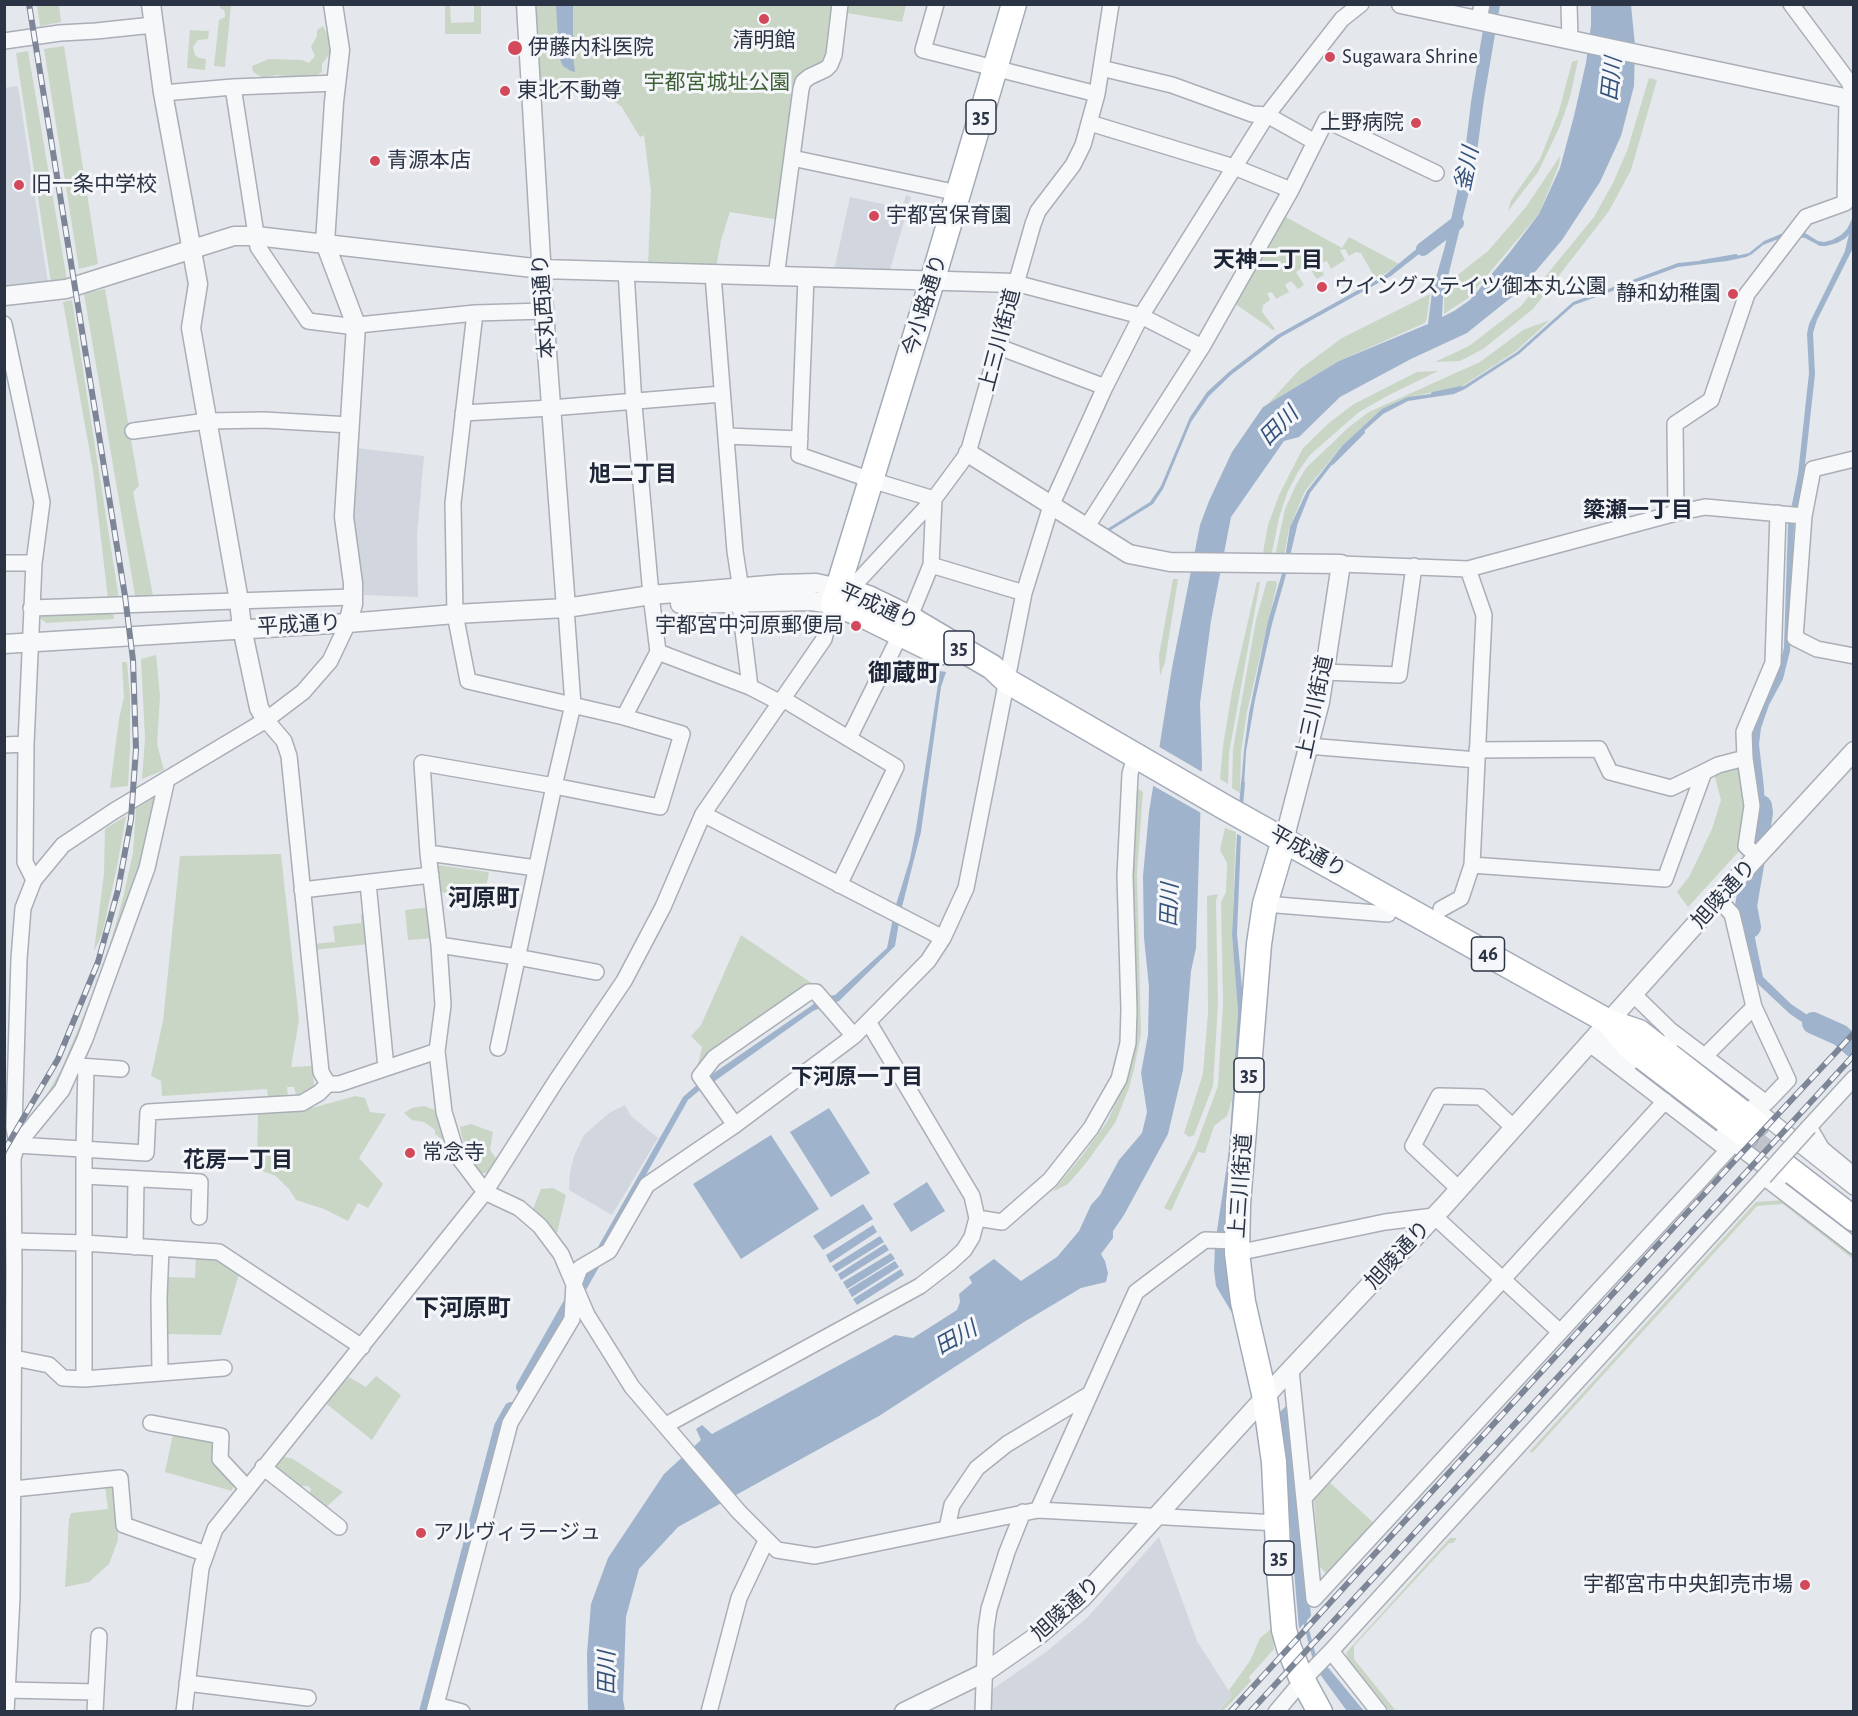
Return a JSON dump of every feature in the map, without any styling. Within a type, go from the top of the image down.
[{"type":"main road","name":"今小路通り","points":[[836,596],[1014,4]]},
{"type":"main road","name":"平成通り","points":[[836,596],[868,598],[905,626],[992,667],[1007,681],[1284,840],[1599,1033],[1628,1046],[1752,1130]]},
{"type":"main road","name":"上三川街道","points":[[1284,840],[1265,904],[1259,944],[1228,1244],[1265,1398],[1274,1462],[1284,1630],[1289,1647],[1308,1675],[1320,1712]]},
{"type":"main road","points":[[1781,1165],[1854,1200]]},
{"type":"main road","points":[[1781,1165],[1854,1219]]},
{"type":"street","points":[[151,4],[163,93],[198,284],[191,328],[242,628],[260,708],[266,720],[284,741],[289,756],[321,1072],[328,1084]]},
{"type":"street","points":[[16,1146],[9,1127],[12,960],[23,908],[34,880],[63,845],[114,811],[266,720],[303,692],[330,661],[348,622],[353,604],[353,583],[345,517],[356,325],[326,243],[333,112],[340,50],[333,4]]},
{"type":"street","name":"本丸西通り","points":[[526,4],[544,311],[566,608]]},
{"type":"street","points":[[776,277],[801,89],[803,82],[826,69],[834,56],[840,4]]},
{"type":"street","points":[[936,4],[923,50],[1096,94]]},
{"type":"street","name":"上三川街道","points":[[968,453],[1033,224],[1038,211],[1079,155],[1090,123],[1112,4]]},
{"type":"street","points":[[462,1712],[435,1708],[510,1423],[572,1318],[574,1284],[580,1268],[609,1251],[647,1185],[735,1125],[854,1036],[928,961],[943,938],[966,888],[1024,593],[1050,506],[1141,316],[1267,115],[1342,19],[1361,4]]},
{"type":"street","points":[[1401,4],[1485,18],[1652,59],[1852,98]]},
{"type":"street","points":[[1569,4],[1573,41]]},
{"type":"street","points":[[1676,513],[1676,424],[1711,400],[1747,294],[1806,217],[1845,203],[1852,98],[1849,82],[1791,4]]},
{"type":"street","points":[[4,41],[60,33],[96,32],[153,25]]},
{"type":"street","points":[[1101,68],[1172,85],[1252,114],[1267,115],[1315,142]]},
{"type":"street","points":[[163,93],[337,82]]},
{"type":"street","points":[[233,87],[258,247],[308,321],[356,325],[475,314],[544,311]]},
{"type":"street","points":[[1086,528],[1202,347],[1291,190],[1326,120],[1436,173]]},
{"type":"street","points":[[1090,123],[1234,167],[1291,190]]},
{"type":"street","points":[[792,158],[958,193]]},
{"type":"street","points":[[4,296],[66,289],[234,236],[256,236],[542,268],[1016,283],[1141,316],[1202,347]]},
{"type":"street","points":[[624,717],[658,652],[634,401],[626,272]]},
{"type":"street","points":[[713,275],[735,551],[750,687]]},
{"type":"street","points":[[806,277],[799,455],[934,499]]},
{"type":"street","points":[[475,314],[453,503],[455,614],[468,681],[624,717],[682,734],[660,807],[422,763],[428,854],[439,945],[443,1005],[437,1051],[444,1112],[457,1155],[485,1192],[519,1208],[540,1227],[561,1254],[586,1315],[632,1387],[740,1512],[777,1550],[815,1556],[1030,1511],[1277,1523]]},
{"type":"street","points":[[4,324],[42,502],[31,608],[26,744],[26,862],[34,880]]},
{"type":"street","points":[[999,347],[1105,387]]},
{"type":"street","points":[[464,413],[722,394]]},
{"type":"street","points":[[133,431],[207,421],[264,420],[350,425]]},
{"type":"street","points":[[727,436],[800,439]]},
{"type":"street","points":[[184,1712],[201,1568],[215,1529],[485,1192],[624,981],[663,907],[703,814],[734,766],[824,639],[836,596],[859,580],[934,499],[968,453],[1129,554],[1175,562],[1341,564],[1468,569],[1705,507],[1804,516]]},
{"type":"street","points":[[1854,459],[1814,469],[1804,516],[1795,638],[1817,649],[1854,656]]},
{"type":"street","points":[[849,738],[923,589],[931,565],[934,499]]},
{"type":"street","points":[[1758,857],[1746,846],[1752,806],[1745,758],[1744,732],[1773,663],[1778,513]]},
{"type":"street","points":[[4,563],[34,563]]},
{"type":"street","name":"上三川街道","points":[[1284,840],[1320,702],[1341,564]]},
{"type":"street","points":[[931,565],[1024,593]]},
{"type":"street","points":[[1324,672],[1399,675],[1414,566]]},
{"type":"street","points":[[1441,909],[1461,898],[1472,865],[1484,615],[1468,569]]},
{"type":"street","name":"平成通り","points":[[4,644],[740,595],[816,583],[836,596]]},
{"type":"street","points":[[31,608],[353,597]]},
{"type":"street","points":[[498,1048],[573,705],[566,608]]},
{"type":"street","points":[[658,652],[782,701],[896,767],[839,885]]},
{"type":"street","points":[[4,745],[26,744]]},
{"type":"street","points":[[1308,746],[1477,755],[1599,749],[1610,772],[1671,788],[1718,765],[1745,758]]},
{"type":"street","name":"旭陵通り","points":[[904,1712],[984,1673],[1040,1634],[1082,1598],[1459,1189],[1718,899],[1854,751]]},
{"type":"street","points":[[976,1218],[1002,1222],[1050,1180],[1091,1128],[1119,1079],[1128,1043],[1125,876],[1130,774],[1135,756]]},
{"type":"street","points":[[1472,865],[1665,879],[1704,772]]},
{"type":"street","points":[[84,1379],[84,1150],[80,1066],[85,1039],[147,868],[167,779]]},
{"type":"street","points":[[703,814],[943,938]]},
{"type":"street","points":[[428,854],[536,868]]},
{"type":"street","points":[[302,890],[430,875]]},
{"type":"street","points":[[368,883],[386,1068]]},
{"type":"street","points":[[1634,995],[1670,1030],[1766,1103],[1788,1080],[1754,1007],[1732,914],[1718,899]]},
{"type":"street","points":[[1265,904],[1388,914]]},
{"type":"street","points":[[439,945],[596,972]]},
{"type":"street","points":[[735,1125],[700,1076],[714,1058],[809,992],[816,992],[854,1036]]},
{"type":"street","points":[[1705,1056],[1754,1007]]},
{"type":"street","points":[[666,1425],[920,1286],[964,1250],[972,1237],[976,1218],[972,1196],[869,1023]]},
{"type":"street","points":[[1670,1030],[1676,1045],[1854,1187]]},
{"type":"street","points":[[1291,1370],[1314,1599],[1728,1150],[1665,1101],[1599,1033]]},
{"type":"street","points":[[1599,1033],[1648,1079],[1854,1235]]},
{"type":"street","points":[[16,1146],[146,1153],[148,1112],[302,1103],[319,1093],[328,1084],[339,1084],[437,1051]]},
{"type":"street","points":[[80,1066],[121,1069]]},
{"type":"street","points":[[80,1066],[16,1146],[13,1158],[14,1241],[9,1270],[9,1334],[14,1358],[9,1489],[6,1702],[96,1692]]},
{"type":"street","points":[[1276,1712],[1781,1165],[1809,1127],[1854,1078]]},
{"type":"street","points":[[1459,1189],[1413,1146],[1439,1096],[1481,1097],[1514,1128]]},
{"type":"street","points":[[1304,1498],[1665,1101]]},
{"type":"street","points":[[1809,1127],[1822,1149],[1854,1175]]},
{"type":"street","points":[[1781,1165],[1854,1246]]},
{"type":"street","points":[[84,1176],[200,1182],[199,1217]]},
{"type":"street","points":[[135,1247],[136,1179]]},
{"type":"street","points":[[983,1712],[986,1629],[989,1609],[1007,1552],[1090,1394],[1136,1292],[1205,1240],[1228,1244],[1434,1216],[1560,1332]]},
{"type":"street","points":[[14,1241],[219,1252],[362,1347]]},
{"type":"street","points":[[160,1372],[161,1248]]},
{"type":"street","points":[[14,1358],[50,1365],[63,1378],[84,1379],[224,1368]]},
{"type":"street","points":[[947,1528],[952,1505],[976,1468],[1007,1444],[1090,1394]]},
{"type":"street","points":[[151,1423],[221,1436],[220,1459],[247,1488]]},
{"type":"street","points":[[263,1467],[339,1527]]},
{"type":"street","points":[[9,1489],[120,1478],[124,1525],[206,1554]]},
{"type":"street","points":[[709,1712],[739,1598],[766,1541]]},
{"type":"street","points":[[95,1712],[99,1636]]},
{"type":"street","points":[[1328,1655],[1379,1712]]},
{"type":"street","points":[[187,1683],[308,1698]]},
{"type":"shaded area","name":"旧一条中学校","points":[[18,86],[48,283],[5,287],[4,88]]},
{"type":"shaded area","points":[[906,195],[911,197],[889,273],[834,271],[850,197],[902,208]]},
{"type":"shaded area","points":[[356,448],[424,456],[417,535],[418,597],[364,595],[356,546],[352,493]]},
{"type":"shaded area","points":[[625,1105],[631,1116],[658,1138],[612,1215],[569,1190],[570,1172],[574,1156],[584,1135],[609,1113]]},
{"type":"shaded area","points":[[1159,1537],[1197,1641],[1232,1696],[1217,1711],[991,1712],[993,1689],[1046,1652],[1087,1618]]},
{"type":"green space","points":[[848,4],[906,5],[902,22],[847,13]]},
{"type":"green space","points":[[37,5],[59,5],[61,22],[40,26]]},
{"type":"green space","points":[[221,5],[231,5],[225,67],[214,66],[219,20],[225,17],[224,10],[220,8]]},
{"type":"green space","points":[[445,5],[450,5],[451,23],[474,22],[474,5],[481,5],[481,34],[445,34]]},
{"type":"green space","name":"宇都宮城址公園","points":[[536,5],[832,5],[827,58],[796,80],[780,220],[730,212],[721,240],[716,268],[696,264],[648,267],[651,191],[644,135],[640,137],[621,106],[613,101],[614,95],[541,94]]},
{"type":"green space","points":[[323,26],[328,36],[331,52],[322,64],[322,72],[315,76],[276,75],[263,78],[253,72],[252,66],[269,59],[302,60],[309,63],[315,56],[311,47],[317,36],[317,30]]},
{"type":"green space","points":[[190,30],[209,31],[208,39],[198,40],[193,47],[195,55],[206,59],[205,70],[187,68]]},
{"type":"green space","points":[[64,46],[98,264],[79,269],[44,49]]},
{"type":"green space","points":[[28,51],[67,280],[51,283],[16,53]]},
{"type":"green space","points":[[1578,60],[1570,97],[1560,126],[1538,172],[1508,211],[1511,200],[1540,159],[1559,111],[1572,62]]},
{"type":"green space","points":[[1649,78],[1657,80],[1631,170],[1609,211],[1533,309],[1483,349],[1460,361],[1435,362],[1469,346],[1521,306],[1594,217],[1627,151]]},
{"type":"green space","points":[[1560,156],[1559,165],[1539,214],[1468,298],[1444,314],[1444,296],[1450,281],[1488,251],[1526,207]]},
{"type":"green space","points":[[1284,216],[1342,248],[1349,237],[1399,264],[1376,280],[1361,253],[1356,252],[1349,256],[1345,249],[1340,250],[1345,260],[1331,269],[1327,261],[1319,264],[1324,275],[1317,279],[1307,264],[1296,272],[1304,285],[1298,289],[1291,281],[1285,285],[1289,292],[1276,299],[1272,292],[1267,293],[1270,300],[1263,305],[1262,312],[1275,329],[1273,330],[1234,303]]},
{"type":"green space","points":[[105,289],[139,486],[133,492],[154,601],[136,601],[84,294]]},
{"type":"green space","points":[[1430,294],[1425,323],[1339,361],[1267,405],[1300,369],[1342,338]]},
{"type":"green space","points":[[72,300],[119,599],[108,599],[93,470],[63,302]]},
{"type":"green space","points":[[1550,320],[1516,351],[1461,387],[1409,397],[1382,410],[1341,447],[1305,491],[1289,529],[1284,557],[1275,556],[1285,509],[1296,485],[1306,468],[1349,427],[1369,412],[1480,362],[1523,330]]},
{"type":"green space","points":[[1438,371],[1359,412],[1310,455],[1287,493],[1271,557],[1262,558],[1268,525],[1279,495],[1303,448],[1330,422],[1354,404],[1417,372]]},
{"type":"green space","points":[[1173,579],[1178,579],[1165,662],[1160,676],[1159,655]]},
{"type":"green space","points":[[1267,581],[1276,581],[1277,584],[1247,712],[1241,752],[1240,793],[1232,788],[1233,749],[1256,620]]},
{"type":"green space","points":[[1257,582],[1260,582],[1229,753],[1228,784],[1220,779],[1223,746],[1232,691]]},
{"type":"green space","points":[[113,611],[114,619],[46,623],[40,618],[44,612]]},
{"type":"green space","points":[[156,655],[160,697],[157,744],[164,770],[142,779],[145,738],[141,659]]},
{"type":"green space","points":[[122,662],[127,662],[130,696],[128,786],[110,788],[124,697]]},
{"type":"green space","points":[[1741,768],[1747,806],[1741,849],[1688,907],[1677,892],[1689,877],[1712,829],[1721,800],[1714,774]]},
{"type":"green space","points":[[1137,788],[1143,792],[1137,873],[1141,1034],[1134,1069],[1115,1123],[1068,1184],[1052,1192],[1107,1122],[1124,1085],[1131,1055],[1130,900]]},
{"type":"green space","points":[[161,793],[143,867],[103,983],[56,1089],[32,1120],[61,1070],[103,969],[133,853],[136,809]]},
{"type":"green space","points":[[126,816],[102,935],[94,951],[104,874],[105,829]]},
{"type":"green space","points":[[1225,828],[1236,832],[1232,935],[1238,1011],[1232,1100],[1227,1116],[1214,1126],[1205,1153],[1198,1152],[1171,1211],[1164,1208],[1195,1148],[1218,1086],[1223,1004],[1221,902],[1226,892],[1227,863],[1220,850]]},
{"type":"green space","points":[[281,854],[299,1020],[291,1067],[312,1066],[315,1093],[296,1095],[294,1087],[287,1087],[288,1097],[268,1098],[267,1089],[162,1096],[161,1081],[151,1076],[163,1021],[180,856]]},
{"type":"green space","points":[[437,865],[489,872],[484,898],[441,892]]},
{"type":"green space","points":[[1218,894],[1216,901],[1218,1004],[1213,1086],[1194,1135],[1189,1137],[1184,1133],[1203,1074],[1208,1013],[1207,896]]},
{"type":"green space","points":[[431,907],[434,938],[408,940],[405,910]]},
{"type":"green space","points":[[361,914],[366,914],[369,944],[313,950],[313,944],[335,942],[333,926],[361,923]]},
{"type":"green space","points":[[741,935],[813,984],[713,1054],[697,1068],[702,1047],[691,1036],[701,1025]]},
{"type":"green space","points":[[355,1096],[365,1098],[370,1112],[386,1114],[359,1158],[383,1184],[368,1208],[358,1203],[348,1221],[324,1209],[296,1200],[276,1176],[257,1169],[258,1111],[312,1108]]},
{"type":"green space","points":[[424,1106],[435,1110],[445,1142],[424,1122],[412,1120],[404,1113],[412,1108]]},
{"type":"green space","points":[[471,1124],[493,1132],[490,1150],[497,1160],[490,1173],[480,1173],[470,1160],[460,1127]]},
{"type":"green space","points":[[553,1188],[566,1195],[557,1233],[533,1209],[541,1189]]},
{"type":"green space","points":[[1784,1200],[1853,1254],[1853,1259],[1783,1204],[1757,1206],[1532,1453],[1530,1451],[1756,1202]]},
{"type":"green space","points":[[196,1258],[221,1261],[239,1274],[221,1335],[166,1334],[168,1277],[195,1278]]},
{"type":"green space","points":[[376,1376],[401,1395],[372,1440],[324,1402],[349,1377],[366,1387]]},
{"type":"green space","points":[[173,1434],[216,1442],[234,1483],[232,1491],[165,1472]]},
{"type":"green space","points":[[281,1456],[293,1459],[343,1492],[325,1508],[309,1495],[311,1489],[308,1486],[299,1486],[272,1468]]},
{"type":"green space","points":[[1327,1480],[1376,1525],[1329,1576],[1319,1566],[1314,1499],[1316,1492]]},
{"type":"green space","points":[[116,1485],[118,1540],[109,1564],[89,1582],[65,1587],[71,1513],[108,1509],[105,1486]]},
{"type":"green space","points":[[1450,1538],[1457,1538],[1453,1543],[1449,1543],[1354,1646],[1354,1659],[1396,1711],[1390,1711],[1348,1660],[1346,1653]]},
{"type":"green space","points":[[1272,1628],[1274,1649],[1249,1677],[1251,1681],[1223,1711],[1217,1712],[1232,1696],[1229,1690],[1250,1661],[1260,1638]]},
{"type":"water","points":[[556,5],[573,5],[575,72],[563,66],[559,57]]},
{"type":"water","points":[[1487,5],[1500,5],[1475,167],[1443,297],[1442,317],[1470,300],[1539,214],[1560,168],[1574,116],[1586,63],[1591,5],[1631,5],[1635,45],[1634,86],[1621,136],[1600,182],[1562,240],[1518,292],[1467,333],[1411,359],[1340,397],[1299,437],[1284,441],[1231,517],[1211,621],[1200,703],[1202,763],[1196,948],[1191,971],[1183,1070],[1168,1134],[1113,1231],[1113,1238],[1101,1254],[1108,1273],[1106,1282],[1081,1288],[879,1416],[678,1527],[639,1569],[626,1617],[623,1699],[625,1711],[588,1712],[587,1654],[591,1604],[608,1558],[664,1474],[701,1440],[696,1429],[702,1425],[712,1434],[895,1335],[913,1338],[957,1310],[960,1302],[959,1294],[972,1283],[969,1277],[994,1259],[1021,1281],[1057,1257],[1079,1231],[1091,1205],[1100,1195],[1119,1160],[1142,1133],[1147,1112],[1141,1073],[1148,1035],[1149,987],[1144,938],[1143,876],[1149,812],[1172,668],[1200,525],[1232,452],[1263,407],[1339,361],[1428,324],[1432,292],[1464,161]]},
{"type":"water","points":[[1853,205],[1853,248],[1817,320],[1813,333],[1815,374],[1804,474],[1794,526],[1790,651],[1783,679],[1769,705],[1761,728],[1759,744],[1765,813],[1763,828],[1755,838],[1758,813],[1753,733],[1757,716],[1779,669],[1784,647],[1788,524],[1798,474],[1809,373],[1807,334],[1809,324],[1845,251],[1849,234],[1837,243],[1826,246],[1820,246],[1805,238],[1786,236],[1763,245],[1746,257],[1678,267],[1574,305],[1519,354],[1465,389],[1454,394],[1408,401],[1383,414],[1344,449],[1310,493],[1298,523],[1292,530],[1287,571],[1255,700],[1246,752],[1244,786],[1241,786],[1249,713],[1268,621],[1283,570],[1290,527],[1307,491],[1342,446],[1382,409],[1408,397],[1453,391],[1464,386],[1517,352],[1573,302],[1678,263],[1728,258],[1749,253],[1764,241],[1788,231],[1805,233],[1818,241],[1832,240],[1847,229],[1852,219]]},
{"type":"water","points":[[1436,236],[1438,239],[1391,276],[1281,337],[1231,375],[1209,396],[1191,422],[1163,489],[1153,504],[1106,533],[1104,531],[1150,502],[1161,486],[1190,417],[1207,392],[1230,371],[1277,335],[1385,275]]},
{"type":"water","points":[[940,671],[946,672],[941,687],[921,832],[901,911],[895,908],[910,859],[916,829]]},
{"type":"water","points":[[1237,834],[1241,836],[1237,934],[1244,1009],[1227,1236],[1216,1237],[1229,1151],[1238,1011],[1232,935]]},
{"type":"water","points":[[1755,891],[1750,914],[1763,977],[1791,1004],[1809,1016],[1842,1032],[1835,1040],[1790,1014],[1759,985],[1753,976],[1745,940],[1742,904]]},
{"type":"water","points":[[893,918],[899,922],[895,946],[839,1001],[834,1003],[828,996],[835,995],[887,948]]},
{"type":"water","points":[[818,1000],[823,1007],[813,1011],[712,1083],[708,1077]]},
{"type":"water","points":[[698,1084],[701,1089],[688,1100],[603,1251],[594,1254],[683,1097]]},
{"type":"water","points":[[829,1108],[870,1173],[831,1197],[790,1132]]},
{"type":"water","points":[[771,1135],[819,1209],[741,1259],[693,1184]]},
{"type":"water","points":[[927,1182],[945,1211],[911,1232],[893,1204]]},
{"type":"water","points":[[863,1204],[873,1219],[823,1250],[813,1236]]},
{"type":"water","points":[[873,1225],[877,1232],[830,1263],[826,1255]]},
{"type":"water","points":[[880,1236],[884,1242],[836,1272],[832,1266]]},
{"type":"water","points":[[885,1244],[889,1250],[841,1280],[838,1274]]},
{"type":"water","points":[[1215,1245],[1228,1245],[1238,1323],[1216,1286]]},
{"type":"water","points":[[891,1253],[895,1259],[847,1289],[843,1282]]},
{"type":"water","points":[[895,1261],[899,1267],[852,1297],[848,1290]]},
{"type":"water","points":[[901,1269],[904,1275],[857,1305],[853,1299]]},
{"type":"water","points":[[1289,1403],[1292,1409],[1311,1616],[1299,1629],[1279,1413]]},
{"type":"water","points":[[1326,1665],[1364,1711],[1347,1711],[1319,1673]]},
{"type":"pier","points":[[1156,745],[1204,773],[1203,814],[1150,784]]},
{"type":"waterway","points":[[1423,249],[1457,223]]},
{"type":"waterway","points":[[1702,262],[1736,256]]},
{"type":"waterway","points":[[1433,394],[1461,388]]},
{"type":"waterway","points":[[1332,463],[1363,432]]},
{"type":"waterway","points":[[1288,556],[1296,522]]},
{"type":"waterway","points":[[1241,806],[1243,783]]},
{"type":"waterway","points":[[1750,927],[1746,906],[1762,813],[1761,806]]},
{"type":"waterway","points":[[1813,1023],[1840,1035],[1854,1047]]},
{"type":"waterway","points":[[523,1387],[596,1258]]},
{"type":"waterway","points":[[426,1712],[501,1427],[511,1409]]},
{"type":"waterway","points":[[1304,1618],[1315,1660]]},
{"type":"tunnel","points":[[1746,1136],[1785,1166]]},
{"type":"railway","points":[[4,1151],[58,1059],[98,962],[118,890],[131,819],[136,749],[133,660],[125,596],[29,4]]},
{"type":"railway","points":[[1230,1712],[1854,1033]]},
{"type":"railway","points":[[1250,1712],[1854,1055]]},
{"type":"place","name":"清明館","points":[[764,19]]},
{"type":"place","name":"伊藤内科医院","points":[[515,48]]},
{"type":"place","name":"Sugawara Shrine","points":[[1330,57]]},
{"type":"place","name":"東北不動尊","points":[[505,91]]},
{"type":"place","name":"上野病院","points":[[1416,123]]},
{"type":"place","name":"青源本店","points":[[375,161]]},
{"type":"place","name":"旧一条中学校","points":[[19,185]]},
{"type":"place","name":"宇都宮保育園","points":[[874,216]]},
{"type":"place","name":"ウイングステイツ御本丸公園","points":[[1322,287]]},
{"type":"place","name":"静和幼稚園","points":[[1733,294]]},
{"type":"place","name":"宇都宮中河原郵便局","points":[[856,626]]},
{"type":"place","name":"常念寺","points":[[410,1153]]},
{"type":"place","name":"アルヴィラージュ","points":[[421,1533]]},
{"type":"place","name":"宇都宮市中央卸売市場","points":[[1805,1585]]},
{"type":"district","name":"天神二丁目","points":[[1268,260]]},
{"type":"district","name":"旭二丁目","points":[[633,474]]},
{"type":"district","name":"簗瀬一丁目","points":[[1638,510]]},
{"type":"district","name":"御蔵町","points":[[904,674]]},
{"type":"district","name":"河原町","points":[[484,899]]},
{"type":"district","name":"下河原一丁目","points":[[857,1077]]},
{"type":"district","name":"花房一丁目","points":[[238,1160]]},
{"type":"district","name":"下河原町","points":[[463,1309]]},
{"type":"water label","name":"田川","points":[[1612,79]]},
{"type":"water label","name":"釜川","points":[[1467,169]]},
{"type":"water label","name":"田川","points":[[1279,426]]},
{"type":"water label","name":"田川","points":[[1170,905]]},
{"type":"water label","name":"田川","points":[[956,1338]]},
{"type":"water label","name":"田川","points":[[607,1673]]}]
